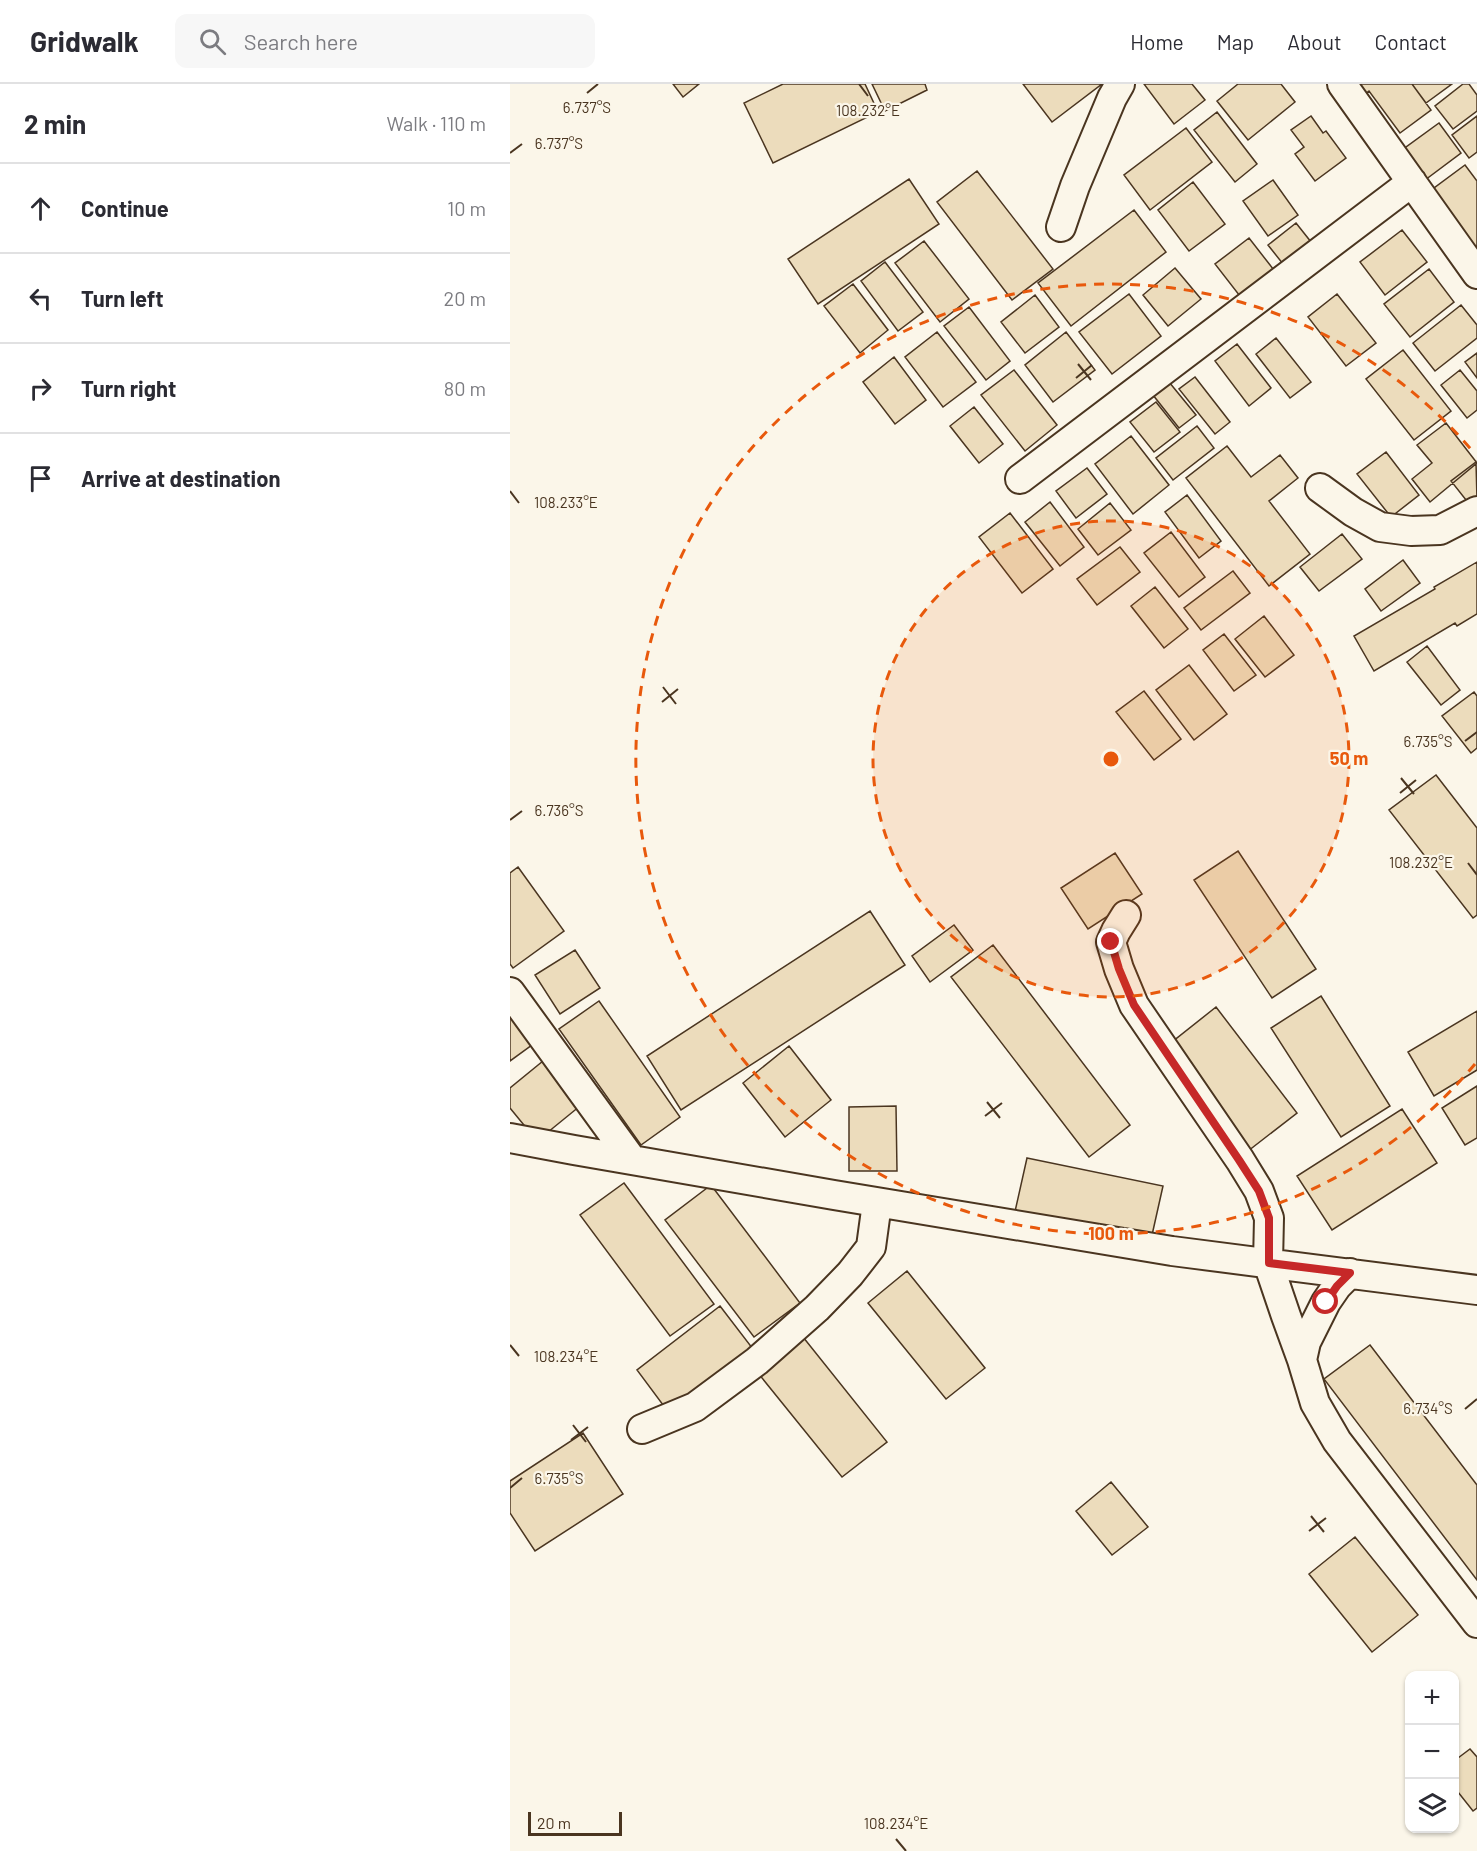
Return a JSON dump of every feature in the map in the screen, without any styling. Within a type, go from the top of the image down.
[{"type":"street","points":[[1061,227],[1112,98],[1120,84]]},
{"type":"street","points":[[1342,84],[1477,274]]},
{"type":"street","points":[[1020,479],[1412,182]]},
{"type":"street","points":[[1320,488],[1353,512],[1380,527],[1411,531],[1440,530],[1477,511]]},
{"type":"street","points":[[1126,915],[1111,942],[1119,969],[1134,1005],[1259,1191],[1269,1218],[1269,1263],[1315,1403],[1336,1441],[1477,1623]]},
{"type":"street","points":[[510,992],[632,1160]]},
{"type":"street","points":[[511,1136],[632,1160],[877,1203],[1172,1251],[1477,1290]]},
{"type":"street","points":[[642,1429],[695,1407],[757,1360],[817,1308],[850,1274],[871,1247],[877,1203]]},
{"type":"street","points":[[1302,1360],[1306,1342],[1326,1302],[1350,1273]]},
{"type":"building","points":[[673,84],[699,84],[683,97]]},
{"type":"building","points":[[783,84],[865,84],[878,112],[773,163],[744,103]]},
{"type":"building","points":[[872,84],[925,84],[927,90],[885,111]]},
{"type":"building","points":[[1023,84],[1102,84],[1052,122]]},
{"type":"building","points":[[1144,84],[1192,84],[1205,100],[1174,124]]},
{"type":"building","points":[[1238,84],[1281,84],[1295,102],[1248,140],[1217,101]]},
{"type":"building","points":[[1345,84],[1412,84],[1431,110],[1400,133],[1369,91],[1357,100]]},
{"type":"building","points":[[1412,84],[1452,84],[1426,103]]},
{"type":"building","points":[[1463,84],[1469,84],[1477,95],[1477,111],[1453,129],[1435,106]]},
{"type":"building","points":[[1217,112],[1257,164],[1235,182],[1194,130]]},
{"type":"building","points":[[1311,116],[1323,133],[1326,131],[1346,158],[1315,181],[1295,154],[1304,147],[1291,130]]},
{"type":"building","points":[[1477,116],[1477,152],[1469,158],[1452,135]]},
{"type":"building","points":[[1439,123],[1461,153],[1425,180],[1402,150]]},
{"type":"building","points":[[1186,128],[1212,162],[1150,210],[1124,175]]},
{"type":"building","points":[[1465,165],[1477,181],[1477,246],[1473,248],[1430,191]]},
{"type":"building","points":[[977,171],[1053,269],[1012,300],[937,202]]},
{"type":"building","points":[[909,179],[939,224],[818,304],[788,259]]},
{"type":"building","points":[[1273,180],[1298,215],[1268,236],[1243,201]]},
{"type":"building","points":[[1193,182],[1225,224],[1189,251],[1158,210]]},
{"type":"building","points":[[1134,210],[1166,252],[1071,326],[1038,283]]},
{"type":"building","points":[[1296,223],[1315,247],[1287,269],[1268,245]]},
{"type":"building","points":[[1402,230],[1427,262],[1385,295],[1360,262]]},
{"type":"building","points":[[1249,238],[1277,274],[1243,300],[1215,264]]},
{"type":"building","points":[[924,241],[969,299],[940,322],[895,263]]},
{"type":"building","points":[[885,262],[923,312],[898,331],[861,281]]},
{"type":"building","points":[[1175,268],[1201,299],[1168,326],[1143,295]]},
{"type":"building","points":[[1429,269],[1454,302],[1410,337],[1384,304]]},
{"type":"building","points":[[853,284],[888,330],[860,353],[824,306]]},
{"type":"building","points":[[1129,294],[1161,336],[1112,374],[1079,332]]},
{"type":"building","points":[[1337,294],[1376,343],[1346,366],[1308,317]]},
{"type":"building","points":[[1035,295],[1059,327],[1025,353],[1001,322]]},
{"type":"building","points":[[1461,305],[1477,325],[1477,338],[1435,371],[1413,343]]},
{"type":"building","points":[[969,307],[1010,361],[986,380],[944,326]]},
{"type":"building","points":[[937,332],[976,382],[943,407],[905,357]]},
{"type":"building","points":[[1066,332],[1095,370],[1053,402],[1025,365]]},
{"type":"building","points":[[1276,338],[1311,382],[1290,398],[1256,354]]},
{"type":"building","points":[[1237,344],[1271,388],[1249,406],[1215,361]]},
{"type":"building","points":[[1403,350],[1451,411],[1414,440],[1366,379]]},
{"type":"building","points":[[1477,353],[1477,378],[1465,362]]},
{"type":"building","points":[[894,357],[926,400],[895,424],[863,382]]},
{"type":"building","points":[[1014,370],[1057,425],[1025,451],[981,395]]},
{"type":"building","points":[[1460,370],[1477,391],[1477,410],[1467,418],[1441,385]]},
{"type":"building","points":[[1195,377],[1230,422],[1215,434],[1179,389]]},
{"type":"building","points":[[1169,382],[1196,415],[1179,428],[1153,395]]},
{"type":"building","points":[[1156,402],[1180,432],[1154,452],[1130,422]]},
{"type":"building","points":[[974,407],[1003,444],[979,463],[950,426]]},
{"type":"building","points":[[1446,423],[1477,463],[1430,502],[1412,479],[1432,463],[1417,445]]},
{"type":"building","points":[[1197,426],[1214,448],[1173,480],[1156,458]]},
{"type":"building","points":[[1131,436],[1169,485],[1133,514],[1095,464]]},
{"type":"building","points":[[1227,446],[1251,477],[1280,455],[1298,478],[1269,501],[1310,554],[1269,586],[1186,478]]},
{"type":"building","points":[[1386,452],[1419,495],[1391,517],[1357,474]]},
{"type":"building","points":[[1476,462],[1477,500],[1470,505],[1451,481]]},
{"type":"building","points":[[1087,468],[1107,494],[1076,518],[1056,491]]},
{"type":"building","points":[[1187,495],[1221,541],[1199,558],[1165,512]]},
{"type":"building","points":[[1050,502],[1084,547],[1060,566],[1025,522]]},
{"type":"building","points":[[1110,503],[1131,530],[1098,555],[1078,529]]},
{"type":"building","points":[[1010,513],[1053,569],[1022,593],[979,537]]},
{"type":"building","points":[[1171,532],[1205,577],[1179,597],[1144,553]]},
{"type":"building","points":[[1342,534],[1362,559],[1319,591],[1300,567]]},
{"type":"building","points":[[1120,547],[1140,572],[1097,605],[1077,579]]},
{"type":"building","points":[[1403,560],[1420,583],[1381,611],[1365,589]]},
{"type":"building","points":[[1477,562],[1477,614],[1457,626],[1455,623],[1374,671],[1354,636]]},
{"type":"building","points":[[1233,571],[1250,593],[1201,630],[1184,608]]},
{"type":"building","points":[[1155,587],[1188,629],[1164,648],[1131,606]]},
{"type":"building","points":[[1264,616],[1294,655],[1265,677],[1235,639]]},
{"type":"building","points":[[1224,634],[1256,675],[1234,691],[1203,650]]},
{"type":"building","points":[[1427,646],[1460,690],[1441,705],[1407,662]]},
{"type":"building","points":[[1189,665],[1227,714],[1194,740],[1156,690]]},
{"type":"building","points":[[1144,691],[1181,739],[1154,760],[1116,712]]},
{"type":"building","points":[[1474,692],[1477,696],[1477,748],[1471,753],[1442,716]]},
{"type":"building","points":[[1436,775],[1477,828],[1477,915],[1473,918],[1389,810]]},
{"type":"building","points":[[1238,851],[1316,969],[1272,998],[1194,880]]},
{"type":"building","points":[[1115,853],[1142,894],[1088,929],[1061,888]]},
{"type":"building","points":[[518,867],[564,931],[513,968],[510,964],[510,873]]},
{"type":"building","points":[[870,911],[905,965],[681,1110],[647,1056]]},
{"type":"building","points":[[954,925],[973,950],[930,982],[912,956]]},
{"type":"building","points":[[993,945],[1130,1125],[1089,1157],[951,977]]},
{"type":"building","points":[[575,950],[600,988],[560,1014],[535,975]]},
{"type":"building","points":[[1321,996],[1390,1106],[1341,1137],[1271,1028]]},
{"type":"building","points":[[599,1001],[680,1117],[641,1145],[559,1029]]},
{"type":"building","points":[[510,1006],[536,1042],[510,1061]]},
{"type":"building","points":[[1216,1007],[1297,1113],[1248,1151],[1167,1046]]},
{"type":"building","points":[[1477,1011],[1477,1070],[1434,1096],[1408,1052]]},
{"type":"building","points":[[789,1046],[831,1100],[785,1137],[743,1083]]},
{"type":"building","points":[[543,1061],[580,1106],[537,1141],[510,1108],[510,1088]]},
{"type":"building","points":[[1477,1086],[1477,1138],[1465,1145],[1442,1108]]},
{"type":"building","points":[[896,1106],[897,1171],[849,1171],[849,1107]]},
{"type":"building","points":[[1402,1109],[1437,1163],[1332,1230],[1297,1176]]},
{"type":"building","points":[[1027,1158],[1163,1186],[1150,1244],[1014,1216]]},
{"type":"building","points":[[624,1183],[714,1304],[670,1336],[580,1215]]},
{"type":"building","points":[[711,1185],[800,1303],[754,1337],[665,1220]]},
{"type":"building","points":[[907,1271],[985,1368],[946,1399],[868,1303]]},
{"type":"building","points":[[720,1306],[753,1349],[669,1413],[637,1370]]},
{"type":"building","points":[[803,1337],[887,1442],[842,1477],[758,1373]]},
{"type":"building","points":[[1370,1345],[1477,1485],[1477,1580],[1324,1379]]},
{"type":"building","points":[[583,1433],[623,1494],[535,1551],[510,1513],[510,1481]]},
{"type":"building","points":[[1111,1482],[1148,1527],[1112,1555],[1076,1511]]},
{"type":"building","points":[[1355,1537],[1418,1615],[1372,1652],[1309,1574]]},
{"type":"building","points":[[1470,1749],[1477,1757],[1477,1808],[1473,1811],[1459,1793],[1459,1757]]},
{"type":"route","points":[[1111,942],[1134,1005],[1259,1191],[1269,1218],[1269,1263],[1350,1273],[1326,1302]]}]
